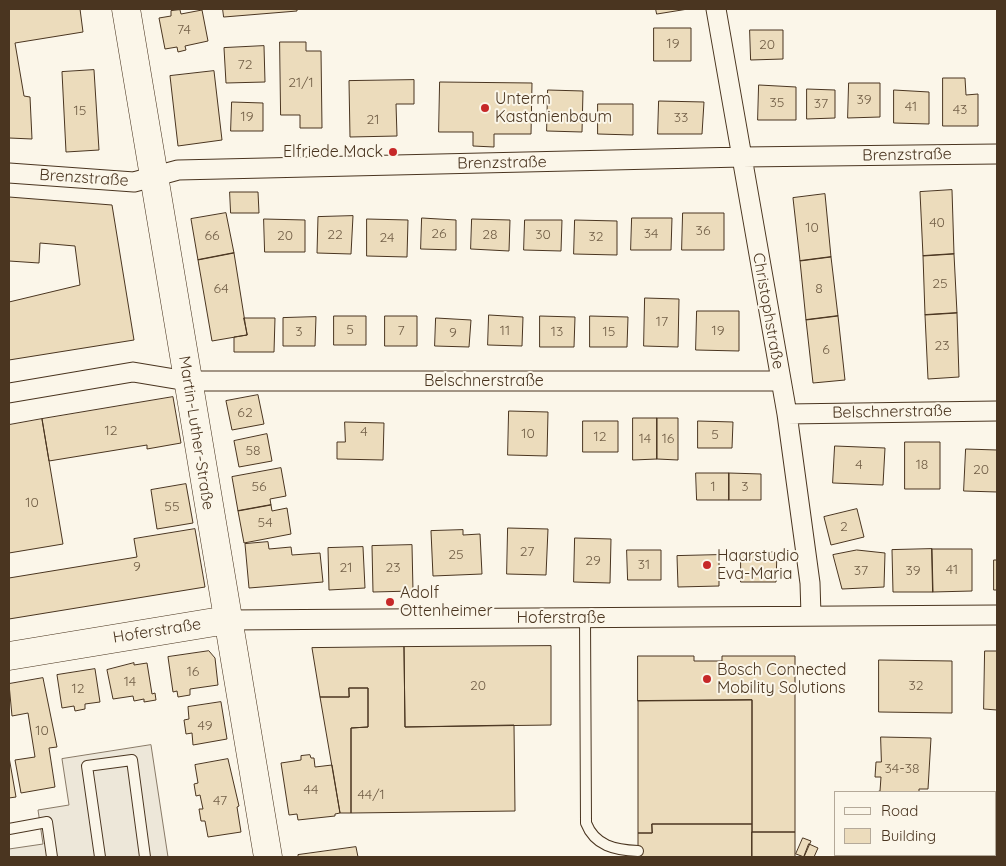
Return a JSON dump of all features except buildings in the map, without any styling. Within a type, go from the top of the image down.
[{"type":"street","name":"Martin-Luther-Straße","points":[[126,9],[268,857]]},
{"type":"street","name":"Christophstraße","points":[[716,9],[787,414],[810,583],[811,615]]},
{"type":"street","name":"Brenzstraße","points":[[9,173],[134,182],[178,170],[742,157],[997,154]]},
{"type":"street","name":"Belschnerstraße","points":[[9,393],[133,372],[187,381],[780,381]]},
{"type":"street","name":"Belschnerstraße","points":[[787,414],[997,411]]},
{"type":"street","name":"Hoferstraße","points":[[9,656],[227,620],[997,614]]},
{"type":"lane","points":[[585,618],[586,823],[590,833],[601,844],[622,850],[638,851]]},
{"type":"lane","points":[[100,857],[88,766],[132,760],[145,857]]},
{"type":"lane","points":[[9,829],[47,822],[52,857]]},
{"type":"shaded area","points":[[151,745],[168,857],[9,857],[9,849],[43,844],[38,810],[69,805],[62,759]]},
{"type":"place","name":"Unterm Kastanienbaum","points":[[485,108]]},
{"type":"place","name":"Elfriede Mack","points":[[393,152]]},
{"type":"place","name":"Haarstudio Eva-Maria","points":[[707,565]]},
{"type":"place","name":"Adolf Ottenheimer","points":[[390,602]]},
{"type":"place","name":"Bosch Connected Mobility Solutions","points":[[707,679]]}]
